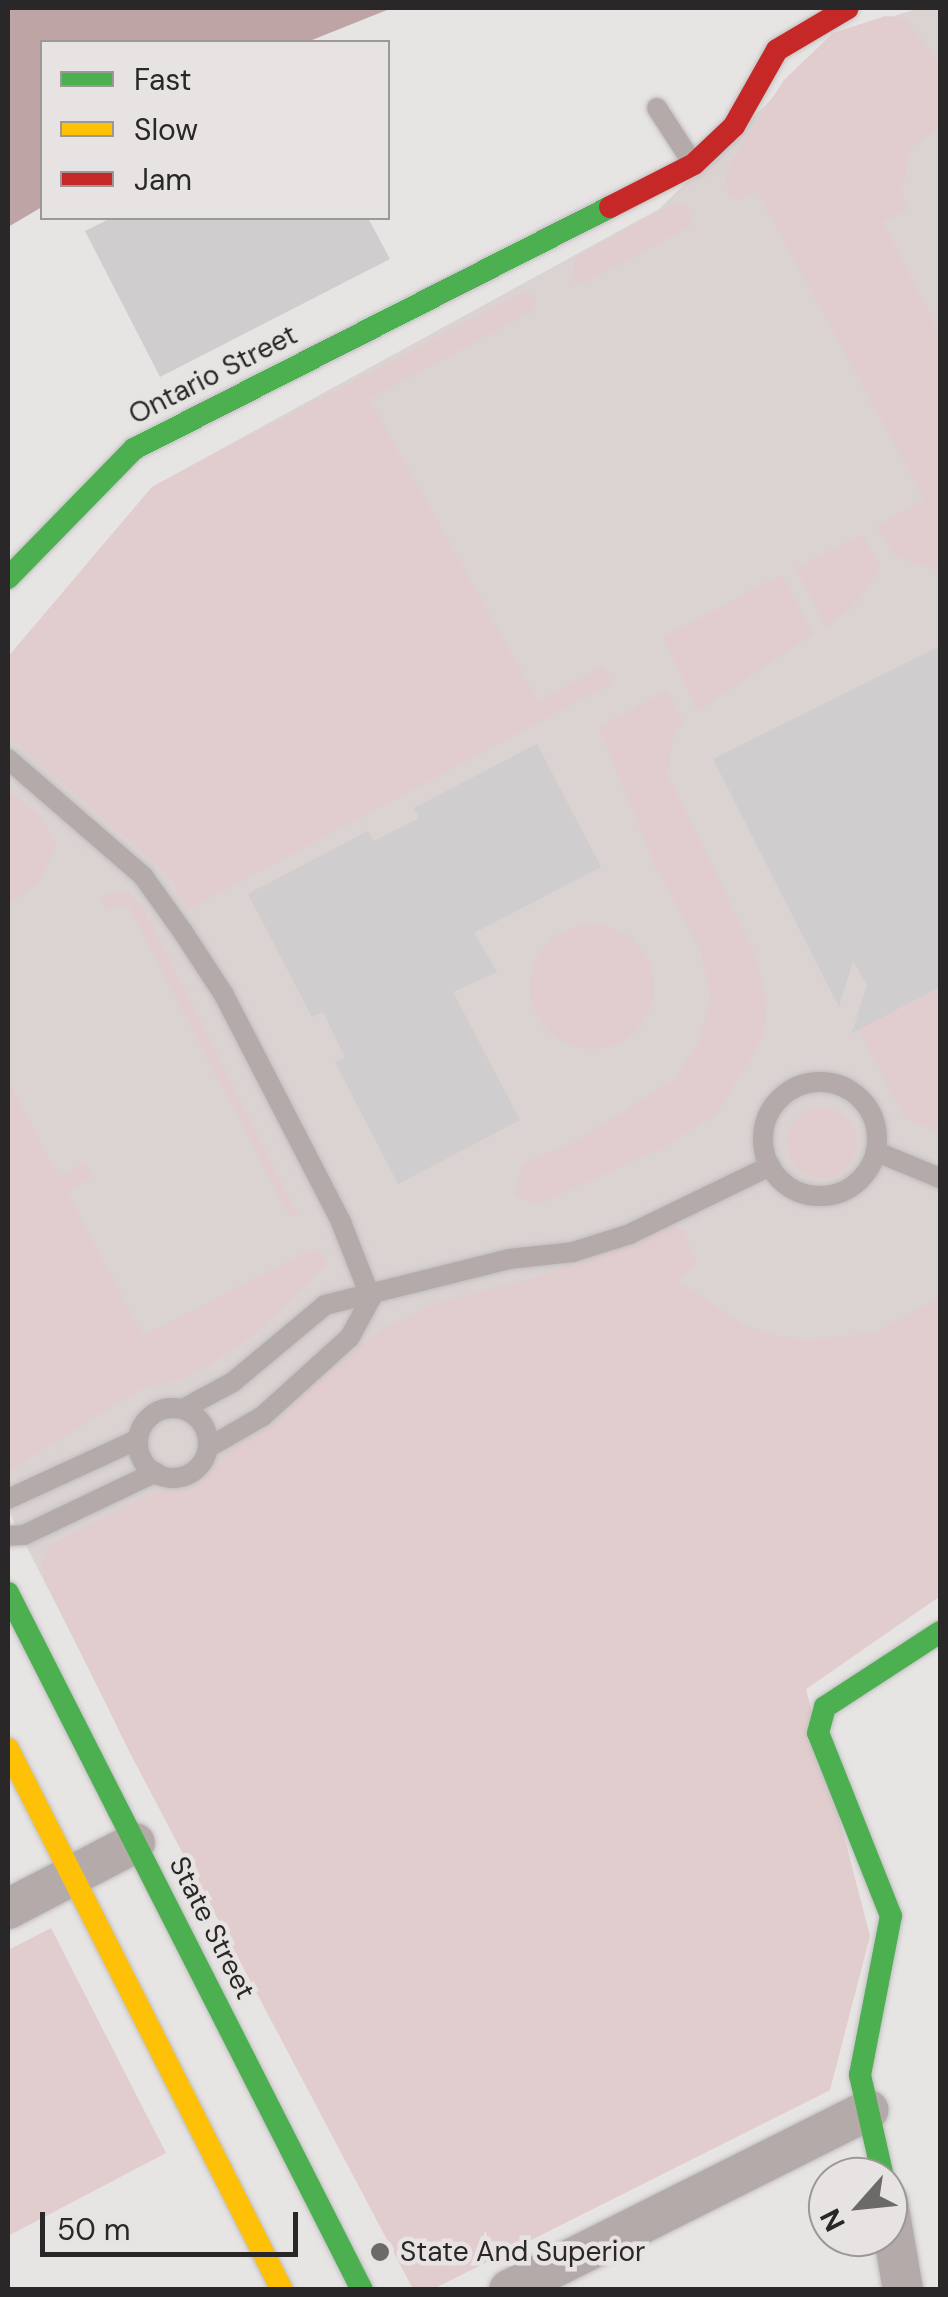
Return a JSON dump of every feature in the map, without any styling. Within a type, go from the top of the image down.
[{"type":"street","name":"Ontario Street","points":[[8,578],[134,448],[694,164],[734,126],[777,50],[848,8]]},
{"type":"street","name":"State Street","points":[[8,1593],[362,2290]]},
{"type":"street","points":[[879,2157],[860,2075],[892,1916],[818,1733],[825,1707],[940,1632]]},
{"type":"street","points":[[8,1749],[282,2290]]},
{"type":"street","points":[[8,1909],[135,1843]]},
{"type":"street","points":[[509,2290],[868,2110]]},
{"type":"street","points":[[897,2257],[903,2290]]},
{"type":"lane","points":[[657,108],[694,164]]},
{"type":"lane","points":[[8,760],[142,876],[183,932],[224,996],[342,1222],[371,1298],[350,1338],[264,1416],[209,1446],[191,1474],[170,1479],[156,1472],[143,1461],[136,1440]]},
{"type":"lane","points":[[813,1082],[848,1088],[873,1115],[876,1152],[859,1182],[828,1196],[794,1190],[770,1166],[764,1148],[769,1113],[780,1098],[813,1082]]},
{"type":"lane","points":[[876,1152],[940,1178]]},
{"type":"lane","points":[[8,1499],[136,1440],[149,1417],[183,1409],[233,1382],[325,1305],[371,1298],[444,1274],[573,1252],[630,1234],[770,1166]]},
{"type":"lane","points":[[183,1409],[203,1423],[209,1446]]},
{"type":"lane","points":[[8,1536],[24,1535],[156,1472]]},
{"type":"shaded area","points":[[8,8],[392,8],[312,40],[40,40],[40,208],[8,227]]},
{"type":"shaded area","points":[[919,8],[940,8],[940,1596],[806,1689],[830,2090],[433,2289],[184,1856],[8,1510],[8,657],[152,487],[659,209],[838,34]]},
{"type":"shaded area","points":[[885,16],[905,18],[940,64],[940,128],[910,149],[902,191],[908,210],[883,222],[940,334],[940,571],[894,555],[877,526],[925,500],[757,191],[739,200],[729,196],[726,182],[728,166],[784,80],[833,33]]},
{"type":"shaded area","points":[[672,204],[686,205],[693,225],[582,284],[572,281],[575,258]]},
{"type":"shaded area","points":[[523,292],[536,299],[534,310],[369,399],[538,701],[603,667],[612,683],[187,910],[169,876],[8,735],[8,657],[152,487]]},
{"type":"shaded area","points":[[862,535],[881,567],[856,603],[827,628],[795,568]]},
{"type":"shaded area","points":[[782,575],[813,634],[698,711],[663,637]]},
{"type":"shaded area","points":[[667,690],[684,722],[673,732],[668,775],[753,950],[767,1002],[764,1035],[716,1114],[662,1148],[537,1205],[514,1194],[524,1163],[574,1142],[674,1080],[699,1042],[711,997],[700,949],[656,867],[599,728]]},
{"type":"shaded area","points":[[8,790],[41,817],[56,845],[38,884],[8,904]]},
{"type":"shaded area","points":[[113,892],[128,892],[142,906],[298,1215],[289,1215],[129,907],[119,904],[106,911],[101,898]]},
{"type":"shaded area","points":[[592,925],[616,930],[636,943],[649,963],[654,987],[649,1011],[636,1031],[616,1044],[592,1049],[568,1044],[548,1031],[535,1011],[530,987],[535,963],[548,943],[568,930]]},
{"type":"shaded area","points":[[940,987],[940,1133],[904,1117],[859,1029]]},
{"type":"shaded area","points":[[8,1079],[58,1177],[85,1162],[92,1177],[67,1192],[143,1336],[308,1252],[319,1249],[327,1264],[255,1334],[208,1366],[178,1381],[146,1386],[8,1471]]},
{"type":"shaded area","points":[[822,1108],[847,1118],[857,1143],[847,1168],[822,1178],[797,1168],[787,1143],[797,1118]]},
{"type":"shaded area","points":[[669,1225],[683,1230],[696,1262],[679,1281],[744,1325],[776,1336],[809,1340],[873,1333],[940,1298],[940,1596],[806,1689],[870,1936],[830,2090],[433,2289],[413,2289],[131,1755],[45,1580],[42,1561],[50,1545],[157,1491],[188,1490],[234,1446],[283,1418],[324,1371],[381,1330],[436,1303],[537,1277]]},
{"type":"shaded area","points":[[51,1928],[166,2153],[8,2236],[8,1950]]},
{"type":"building","points":[[107,220],[369,220],[390,259],[160,377],[85,231]]},
{"type":"building","points":[[940,646],[940,987],[852,1033],[867,985],[853,961],[839,1007],[713,759]]},
{"type":"building","points":[[537,744],[601,867],[474,933],[497,972],[453,992],[520,1120],[398,1184],[335,1062],[345,1057],[323,1012],[312,1017],[248,894],[368,831],[374,841],[419,818],[414,808]]},
{"type":"traffic: fast","points":[[8,578],[134,449],[610,207]]},
{"type":"traffic: fast","points":[[8,1593],[362,2290]]},
{"type":"traffic: fast","points":[[878,2157],[860,2075],[891,1916],[818,1733],[825,1707],[940,1632]]},
{"type":"traffic: slow","points":[[8,1749],[282,2290]]},
{"type":"traffic: jam","points":[[610,207],[694,164],[734,126],[777,50],[848,8]]},
{"type":"place","name":"State And Superior","points":[[380,2252]]}]
